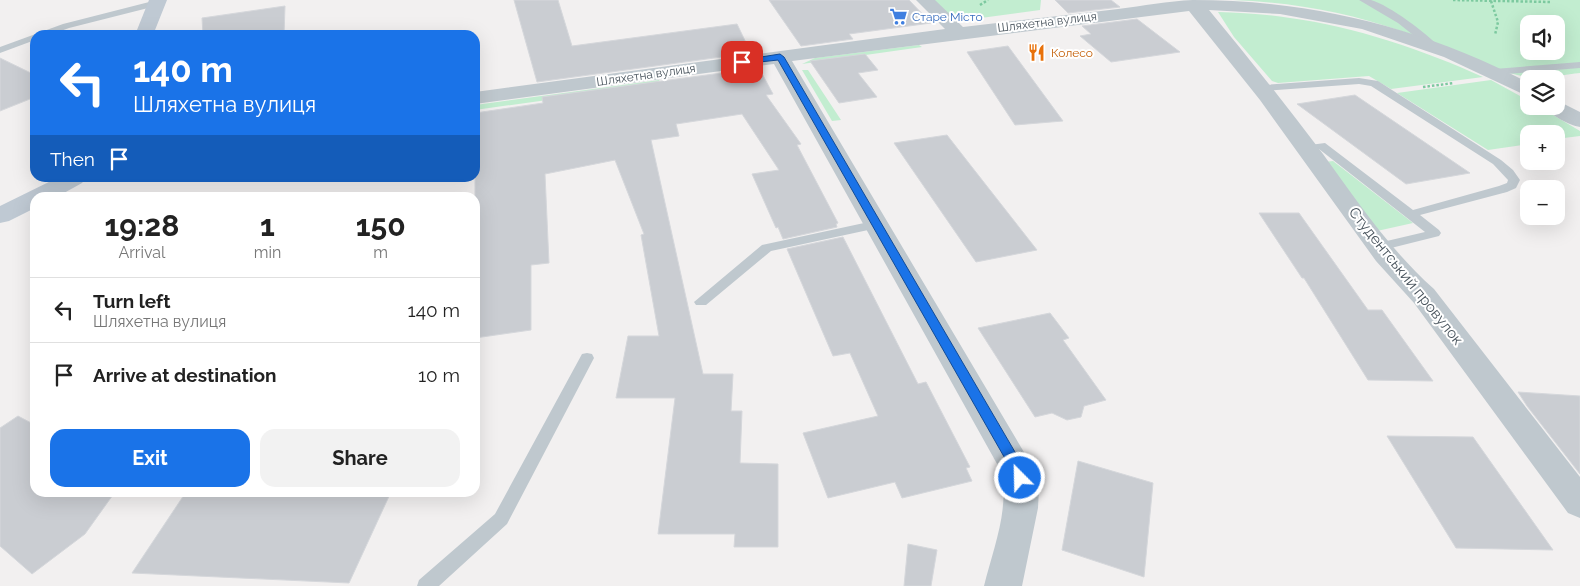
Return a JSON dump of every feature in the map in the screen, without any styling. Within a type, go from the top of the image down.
[{"type":"street","points":[[925,0],[959,33]]},
{"type":"street","points":[[146,30],[158,1]]},
{"type":"street","name":"Шляхетна вулиця","points":[[480,97],[959,33],[1193,4],[1233,4],[1293,10],[1359,24],[1435,48],[1494,72],[1520,86]]},
{"type":"street","name":"Студентський провулок","points":[[1193,4],[1264,88],[1379,247],[1404,279],[1424,296],[1580,503]]},
{"type":"street","points":[[780,57],[1017,468],[1022,488],[1021,508],[1003,586]]},
{"type":"street","points":[[1565,112],[1580,120]]},
{"type":"street","points":[[47,192],[66,182]]},
{"type":"street","points":[[0,216],[30,201]]},
{"type":"lane","points":[[1363,0],[1377,6],[1419,33],[1435,48]]},
{"type":"lane","points":[[55,30],[158,1]]},
{"type":"lane","points":[[0,50],[30,39]]},
{"type":"lane","points":[[1494,72],[1580,65]]},
{"type":"lane","points":[[1264,88],[1366,80],[1389,92],[1497,162],[1509,172],[1514,180],[1512,185],[1503,189],[1410,214]]},
{"type":"lane","points":[[1306,148],[1321,145],[1435,233],[1379,247]]},
{"type":"lane","points":[[701,302],[767,248],[878,224]]},
{"type":"lane","points":[[426,586],[501,519],[587,358]]},
{"type":"path","points":[[1453,0],[1548,1]]},
{"type":"path","points":[[1491,1],[1498,22],[1495,35]]},
{"type":"path","points":[[1389,92],[1462,82]]},
{"type":"green space","points":[[932,0],[1041,0],[1040,10],[966,20],[949,15]]},
{"type":"green space","points":[[1233,0],[1580,0],[1580,73],[1565,75],[1565,70],[1520,70],[1520,76],[1515,75],[1417,36],[1381,24],[1339,13],[1276,3]]},
{"type":"green space","points":[[1218,12],[1245,13],[1314,22],[1364,33],[1438,58],[1483,77],[1391,89],[1369,76],[1278,83],[1272,81],[1234,37]]},
{"type":"green space","points":[[919,45],[922,47],[802,64],[815,58]]},
{"type":"green space","points":[[802,70],[808,70],[841,120],[832,121]]},
{"type":"green space","points":[[659,80],[661,84],[480,109],[480,104]]},
{"type":"green space","points":[[1491,80],[1520,96],[1520,115],[1553,115],[1580,131],[1580,136],[1565,138],[1565,125],[1520,125],[1520,145],[1488,150],[1397,93]]},
{"type":"green space","points":[[1333,161],[1413,223],[1377,231],[1325,162]]},
{"type":"building","points":[[514,0],[558,0],[572,46],[737,24],[751,53],[537,82]]},
{"type":"building","points":[[769,0],[909,0],[931,23],[849,34],[853,39],[801,46]]},
{"type":"building","points":[[1055,0],[1111,0],[1120,7],[1068,13]]},
{"type":"building","points":[[285,6],[284,30],[203,30],[202,18]]},
{"type":"building","points":[[1137,19],[1180,52],[1111,62],[1080,36],[1091,34],[1082,26]]},
{"type":"building","points":[[1008,46],[1063,121],[1015,125],[967,52]]},
{"type":"building","points":[[865,54],[878,70],[858,73],[877,97],[839,103],[810,61]]},
{"type":"building","points":[[0,58],[30,73],[30,99],[0,111]]},
{"type":"building","points":[[759,68],[773,94],[766,95],[801,144],[797,145],[838,223],[836,224],[837,227],[783,239],[778,227],[776,228],[752,174],[779,170],[742,114],[676,124],[679,136],[651,140],[703,374],[733,374],[731,411],[742,411],[740,463],[778,464],[778,547],[734,547],[735,534],[658,534],[675,398],[616,398],[628,336],[659,336],[641,235],[644,234],[615,160],[545,174],[549,263],[531,265],[531,330],[480,337],[480,192],[475,192],[475,182],[480,182],[480,112],[543,103],[542,97]]},
{"type":"building","points":[[1355,95],[1470,173],[1406,184],[1297,104]]},
{"type":"building","points":[[947,135],[1037,250],[976,262],[894,143]]},
{"type":"building","points":[[1259,213],[1299,213],[1368,310],[1382,310],[1433,381],[1368,380],[1304,278],[1302,278]]},
{"type":"building","points":[[843,237],[918,384],[926,382],[970,467],[966,468],[972,481],[902,498],[895,482],[828,498],[803,433],[878,416],[850,353],[833,356],[787,249]]},
{"type":"building","points":[[1050,313],[1069,338],[1063,340],[1106,400],[1084,406],[1081,417],[1067,420],[1052,413],[1035,417],[978,328]]},
{"type":"building","points":[[1518,392],[1580,396],[1580,474],[1527,406]]},
{"type":"building","points":[[18,416],[30,422],[30,497],[111,497],[85,534],[32,574],[0,546],[0,428]]},
{"type":"building","points":[[1387,436],[1473,437],[1553,550],[1456,548]]},
{"type":"building","points":[[1078,461],[1153,483],[1144,577],[1062,550]]},
{"type":"building","points":[[183,497],[389,497],[349,583],[132,573]]},
{"type":"building","points":[[908,544],[937,550],[931,586],[904,586]]},
{"type":"place","name":"Старе Місто","points":[[898,17]]},
{"type":"place","name":"Колесо","points":[[1037,53]]},
{"type":"route","points":[[742,62],[780,57],[878,224],[1017,468],[1020,478]]}]
